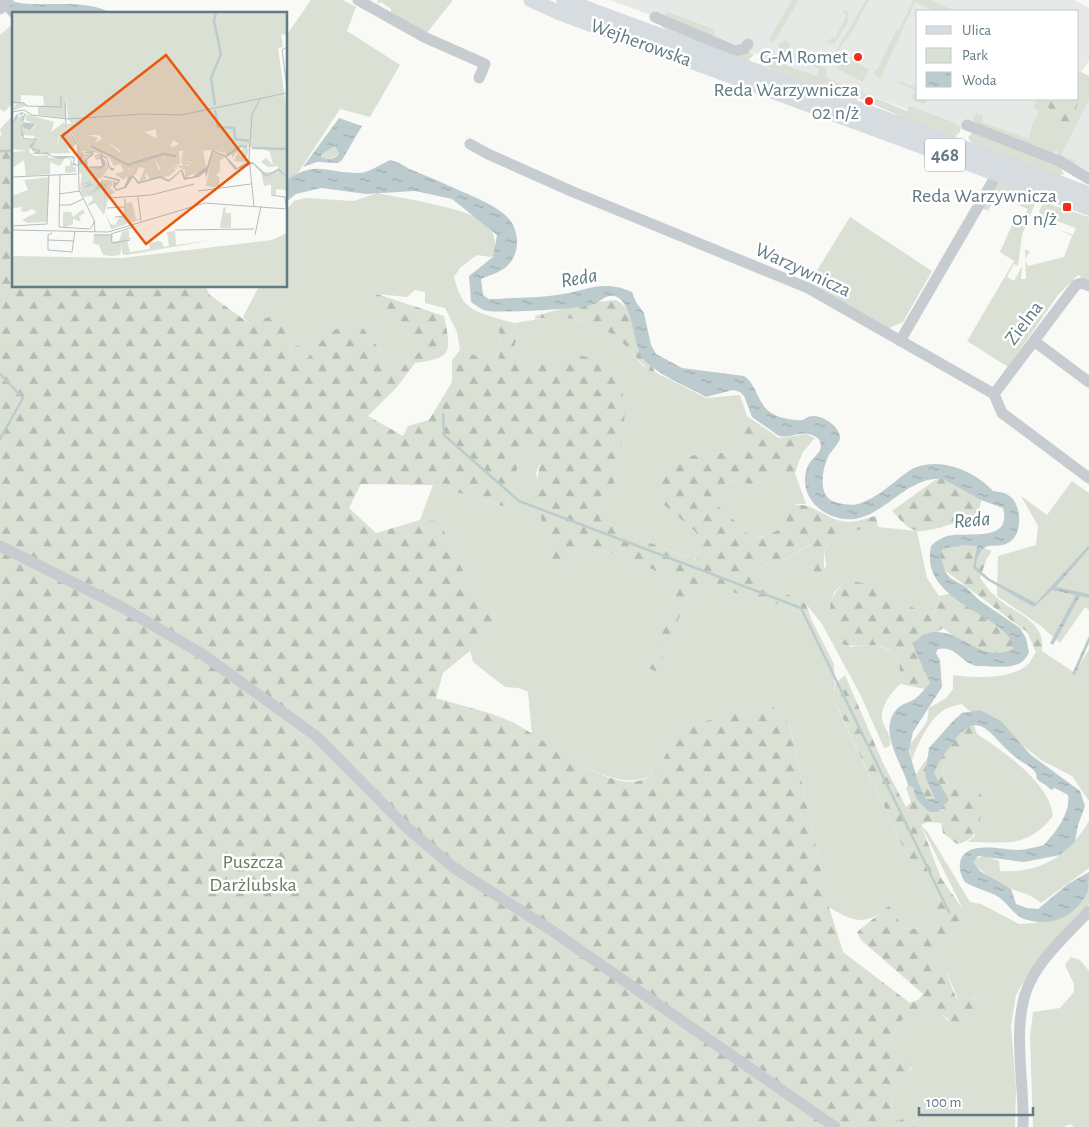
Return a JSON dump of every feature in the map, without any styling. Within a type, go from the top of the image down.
[{"type":"main road","name":"Wejherowska","points":[[531,0],[569,16],[1089,208]]},
{"type":"main road","name":"Wejherowska","points":[[564,0],[1089,194]]},
{"type":"street","points":[[0,9],[8,0]]},
{"type":"street","points":[[358,0],[424,37],[485,64],[479,78]]},
{"type":"street","points":[[656,17],[735,51],[744,49],[748,44]]},
{"type":"street","points":[[966,125],[1059,161],[1089,179]]},
{"type":"street","name":"Warzywnicza","points":[[470,144],[571,191],[808,288],[994,394]]},
{"type":"street","points":[[900,341],[998,174]]},
{"type":"street","name":"Zielna","points":[[994,394],[1076,285],[1082,282],[1089,286]]},
{"type":"street","points":[[1034,341],[1089,382]]},
{"type":"street","points":[[994,394],[1002,413],[1089,478]]},
{"type":"street","points":[[0,546],[120,606],[202,654],[316,736],[406,826],[454,868],[548,928],[834,1127]]},
{"type":"street","points":[[1024,1127],[1020,1020],[1023,999],[1030,981],[1044,961],[1089,911]]},
{"type":"shaded area","points":[[610,0],[1074,0],[1089,8],[1089,61],[1081,72],[1089,76],[1089,170],[1085,175]]},
{"type":"green space","points":[[311,0],[343,0],[356,7],[347,31],[400,65],[370,117],[340,109],[298,173],[288,179],[289,84],[288,33]]},
{"type":"green space","points":[[378,0],[453,0],[426,34],[391,13],[391,9],[381,2],[377,4]]},
{"type":"green space","points":[[792,0],[799,0],[773,43],[771,43],[770,37]]},
{"type":"green space","points":[[866,0],[869,0],[852,32],[832,58]]},
{"type":"green space","points":[[910,0],[930,0],[953,10],[933,10],[915,2],[880,79],[873,73],[877,70],[913,1]]},
{"type":"green space","points":[[844,10],[848,12],[848,21],[834,44],[827,42],[832,38],[835,39],[847,14],[843,12]]},
{"type":"green space","points":[[668,12],[716,30],[712,37],[754,54],[748,61],[667,31],[659,24]]},
{"type":"green space","points":[[12,25],[12,104],[4,112],[0,109],[0,35]]},
{"type":"green space","points":[[786,40],[790,44],[788,52],[827,69],[827,78],[907,111],[909,106],[953,122],[960,127],[960,132],[954,137],[899,118],[900,116],[859,98],[857,100],[847,99],[760,64],[761,56],[767,51],[773,51],[769,59],[817,76],[819,69],[781,51],[778,44]]},
{"type":"green space","points":[[841,56],[869,69],[863,82],[838,69],[837,65]]},
{"type":"green space","points":[[1079,71],[1089,76],[1089,99],[1062,153],[1064,157],[1076,161],[1073,164],[1058,157],[1057,150],[1052,154],[975,125],[973,119],[976,113],[983,115],[982,122],[1029,139],[1033,122],[1039,112],[1033,107],[1036,100],[1079,100]]},
{"type":"green space","points":[[900,81],[916,88],[916,100],[926,100],[924,104],[911,99],[915,90],[900,83],[896,84]]},
{"type":"green space","points":[[1047,100],[1078,100],[1077,107],[1070,120],[1058,135],[1051,123],[1052,112],[1045,103]]},
{"type":"green space","points":[[12,116],[12,138],[2,136],[0,129]]},
{"type":"green space","points":[[972,132],[1058,164],[1064,174],[1059,176],[973,144],[968,138]]},
{"type":"green space","name":"Puszcza Darżlubska","points":[[0,135],[12,138],[12,288],[206,288],[210,295],[250,324],[269,317],[294,332],[287,341],[292,347],[302,344],[303,358],[307,359],[317,346],[335,329],[358,322],[380,349],[388,368],[400,370],[409,359],[421,351],[404,332],[399,317],[390,317],[373,300],[377,294],[444,316],[448,337],[447,351],[437,358],[415,363],[396,388],[368,416],[403,436],[408,426],[429,420],[452,382],[452,360],[460,350],[498,364],[500,336],[496,318],[514,323],[518,335],[512,354],[520,362],[528,365],[537,365],[567,357],[587,357],[600,365],[621,383],[625,412],[620,463],[612,489],[596,503],[600,519],[629,535],[696,560],[700,553],[696,532],[656,498],[668,464],[686,456],[730,452],[745,447],[742,423],[747,416],[779,438],[806,434],[815,438],[802,453],[795,473],[777,473],[752,485],[737,482],[727,483],[719,489],[710,501],[729,515],[750,536],[761,537],[785,526],[789,508],[796,505],[810,507],[840,521],[851,522],[876,516],[878,527],[845,532],[824,548],[824,579],[815,581],[811,544],[778,564],[758,565],[750,575],[806,604],[812,621],[798,611],[759,598],[703,586],[689,594],[657,672],[648,668],[677,590],[668,577],[625,556],[588,548],[556,569],[544,530],[538,501],[538,473],[541,461],[528,451],[518,466],[506,507],[433,485],[361,484],[349,508],[376,533],[420,520],[439,521],[472,589],[493,610],[495,621],[470,651],[443,673],[436,698],[507,720],[592,770],[624,781],[638,781],[653,774],[663,760],[677,728],[771,705],[789,723],[829,907],[843,952],[910,1003],[918,1000],[923,994],[861,940],[857,932],[890,905],[903,928],[924,927],[928,925],[934,916],[939,901],[906,853],[835,702],[835,684],[845,675],[883,763],[906,807],[911,802],[906,788],[929,756],[963,719],[974,725],[977,734],[944,762],[943,775],[949,784],[976,788],[985,801],[980,822],[974,834],[965,842],[957,844],[943,833],[941,823],[928,822],[921,825],[941,878],[967,915],[959,932],[926,957],[934,960],[944,970],[959,1002],[984,997],[987,1005],[977,1022],[963,1028],[927,1006],[907,1015],[896,1028],[890,1043],[908,1055],[912,1065],[891,1092],[892,1114],[898,1121],[910,1120],[921,1127],[0,1127]]},
{"type":"green space","points":[[335,146],[339,153],[335,157],[329,159],[321,157],[323,153]]},
{"type":"green space","points":[[1000,182],[1029,193],[1037,199],[1022,235],[1018,266],[1014,264],[1007,277],[1014,281],[1022,266],[1021,279],[1026,279],[1025,260],[1028,266],[1064,257],[1072,236],[1060,230],[1073,235],[1076,228],[1043,216],[1039,212],[1044,200],[1055,206],[1089,217],[1089,282],[1078,275],[1058,295],[1008,367],[967,341],[1014,261],[1000,252],[1012,225],[1018,226],[1028,209],[1005,200],[994,200],[988,211],[981,208],[997,183]]},
{"type":"green space","points":[[377,193],[453,209],[480,219],[488,225],[492,232],[497,254],[491,257],[477,255],[460,268],[454,277],[463,300],[468,305],[479,312],[496,318],[500,335],[498,364],[460,350],[457,332],[445,308],[425,303],[425,292],[415,290],[407,297],[377,294],[373,300],[390,317],[399,317],[404,332],[422,351],[409,359],[400,370],[388,368],[380,349],[358,322],[335,329],[317,346],[308,359],[303,358],[287,341],[293,332],[250,324],[243,317],[258,288],[288,288],[288,208],[294,201],[305,198],[354,201]]},
{"type":"green space","points":[[850,217],[932,271],[903,322],[885,330],[808,285]]},
{"type":"green space","points":[[1025,249],[1030,252],[1025,259]]},
{"type":"green space","points":[[616,300],[627,308],[636,337],[657,376],[644,366],[617,338],[596,325],[573,319],[535,319],[535,316],[583,303]]},
{"type":"green space","points":[[558,316],[593,323],[614,334],[643,366],[706,398],[740,395],[747,416],[742,423],[746,447],[730,452],[686,456],[700,553],[697,560],[629,535],[600,519],[596,503],[612,489],[620,463],[621,442],[568,357],[545,364],[531,365],[524,364],[512,354],[518,336],[514,323]]},
{"type":"green space","points":[[528,451],[541,461],[536,473],[556,569],[588,548],[625,556],[668,577],[677,590],[649,669],[657,671],[689,594],[703,586],[759,598],[798,611],[812,621],[834,664],[835,703],[906,853],[939,901],[934,916],[928,925],[911,929],[903,928],[890,905],[882,912],[861,920],[846,916],[829,907],[789,723],[677,728],[666,756],[657,770],[644,778],[628,780],[594,771],[532,735],[528,692],[519,688],[505,687],[473,662],[470,651],[495,621],[493,610],[472,589],[439,521],[420,520],[433,485],[506,507],[518,466]]},
{"type":"green space","points":[[777,473],[795,473],[806,504],[796,504],[785,526],[771,534],[756,538],[745,534],[730,516],[709,501],[727,483],[737,482],[752,485]]},
{"type":"green space","points":[[945,477],[981,499],[976,513],[947,525],[917,531],[907,526],[892,511],[935,480]]},
{"type":"green space","points":[[1072,481],[1089,493],[1089,610],[1085,607],[1060,643],[1041,626],[997,596],[998,556],[1036,545],[1038,526],[1021,496],[1047,515]]},
{"type":"green space","points":[[878,527],[917,531],[927,578],[939,596],[935,612],[926,614],[846,581],[834,592],[830,606],[850,647],[872,645],[885,648],[896,657],[899,664],[901,684],[893,691],[882,713],[883,723],[890,739],[890,746],[884,748],[861,696],[822,624],[806,604],[749,575],[758,565],[778,564],[812,544],[815,581],[826,566],[824,548],[845,532]]},
{"type":"green space","points":[[973,544],[992,551],[987,558],[980,578],[1002,602],[1034,624],[1042,640],[1042,651],[1036,652],[1027,632],[943,569],[937,546]]},
{"type":"green space","points":[[846,581],[867,584],[877,588],[926,614],[935,612],[939,596],[952,593],[1020,641],[1015,656],[989,664],[943,628],[932,636],[938,676],[929,690],[901,684],[899,664],[889,649],[874,645],[842,644],[830,611],[833,596]]},
{"type":"green space","points":[[1089,649],[1089,801],[1072,776],[1041,760],[991,720],[968,710],[962,704],[947,708],[931,722],[916,749],[912,761],[909,746],[927,722],[929,708],[946,698],[953,689],[953,675],[971,677],[1002,676],[1020,670],[1031,661],[1036,652],[1042,651],[1075,673]]},
{"type":"green space","points":[[977,734],[1024,769],[1044,792],[1053,816],[1034,834],[1015,841],[968,842],[975,835],[967,788],[949,784],[943,775],[944,762]]},
{"type":"green space","points":[[1089,821],[1089,868],[1041,903],[1031,896],[999,884],[973,864],[973,859],[986,856],[999,861],[1000,871],[1015,871],[1041,865],[1063,853]]},
{"type":"green space","points":[[921,825],[927,831],[970,902],[981,904],[1019,924],[1035,923],[1054,918],[1089,885],[1089,904],[1028,974],[1016,995],[1011,1026],[1016,1088],[1015,1127],[921,1127],[911,1120],[898,1121],[892,1114],[891,1092],[912,1068],[890,1043],[899,1023],[907,1015],[927,1006],[938,1010],[948,1021],[978,996],[966,1002],[959,1002],[948,975],[926,957],[959,932],[966,915]]},
{"type":"green space","points":[[1071,957],[1080,960],[1089,971],[1089,1127],[1074,1127],[1070,1124],[1064,1127],[1033,1127],[1030,1037],[1033,1012],[1060,1008],[1074,992],[1074,984],[1065,965]]},
{"type":"water","points":[[0,0],[27,4],[84,5],[108,12],[12,12],[12,19],[0,6]]},
{"type":"water","points":[[339,118],[362,126],[342,160],[338,163],[317,162],[303,167]],"holes":[[[335,146],[339,153],[332,159],[321,157],[322,154]]]},
{"type":"water","points":[[390,160],[396,162],[483,201],[498,209],[509,219],[516,232],[517,246],[512,259],[505,267],[481,279],[483,295],[489,299],[550,296],[603,286],[621,288],[632,292],[644,313],[651,345],[656,354],[682,368],[744,376],[749,380],[765,407],[778,416],[803,420],[811,416],[817,416],[827,420],[835,426],[840,435],[840,439],[829,455],[824,467],[823,488],[829,499],[844,504],[858,504],[878,494],[906,473],[928,464],[940,464],[964,471],[985,483],[993,491],[1008,495],[1016,504],[1019,516],[1018,530],[1012,540],[1004,545],[989,546],[983,549],[976,562],[976,567],[990,579],[1036,603],[1089,545],[1089,549],[1056,587],[1089,594],[1089,598],[1080,596],[1053,645],[1050,643],[1076,595],[1052,590],[1034,607],[987,580],[973,568],[977,546],[960,545],[943,549],[940,555],[945,571],[950,578],[966,587],[979,600],[1020,628],[1026,638],[1029,652],[1020,663],[999,667],[977,666],[967,662],[954,652],[944,648],[938,649],[936,653],[940,660],[942,687],[913,732],[909,751],[918,782],[926,799],[935,799],[925,776],[929,748],[962,713],[980,710],[1001,721],[1031,755],[1080,791],[1085,806],[1078,825],[1075,842],[1060,855],[1024,862],[978,856],[973,862],[980,871],[1011,889],[1016,904],[1038,909],[1068,884],[1089,872],[1088,891],[1077,908],[1053,921],[1043,922],[1024,919],[1017,915],[1000,898],[965,882],[960,868],[963,856],[968,851],[975,849],[1020,850],[1044,845],[1065,816],[1068,795],[1055,788],[1051,790],[1039,781],[1033,769],[1018,759],[993,735],[978,726],[970,727],[961,733],[941,759],[934,773],[949,800],[938,812],[930,812],[917,798],[914,788],[908,785],[890,738],[889,728],[896,710],[916,698],[930,683],[912,643],[925,634],[937,632],[948,634],[978,649],[989,652],[1001,653],[1013,649],[1009,637],[999,627],[951,596],[938,582],[931,566],[931,546],[947,536],[985,534],[994,531],[1001,527],[1004,519],[1003,508],[981,500],[943,479],[929,480],[917,484],[869,514],[857,519],[844,519],[827,514],[813,503],[806,487],[807,468],[821,448],[817,438],[806,433],[784,437],[779,436],[752,417],[744,396],[740,392],[733,390],[706,397],[655,369],[642,357],[630,315],[621,300],[615,296],[606,297],[587,306],[525,311],[486,311],[471,302],[469,276],[493,257],[497,235],[452,199],[415,191],[366,194],[321,188],[296,194],[288,200],[288,179],[306,170],[322,169],[361,173]]},
{"type":"water","points":[[1089,636],[1089,643],[1075,675],[1072,674]]},
{"type":"waterway","points":[[0,151],[12,151]]},
{"type":"waterway","points":[[0,374],[23,398],[0,439]]},
{"type":"waterway","points":[[443,414],[444,435],[519,501],[801,608],[949,912]]},
{"type":"place","name":"G-M Romet","points":[[858,57]]},
{"type":"place","name":"Reda Warzywnicza 02 n/ż","points":[[869,101]]},
{"type":"place","name":"Reda Warzywnicza 01 n/ż","points":[[1067,207]]},
{"type":"water label","name":"Reda","points":[[579,278]]},
{"type":"water label","name":"Reda","points":[[972,520]]}]
